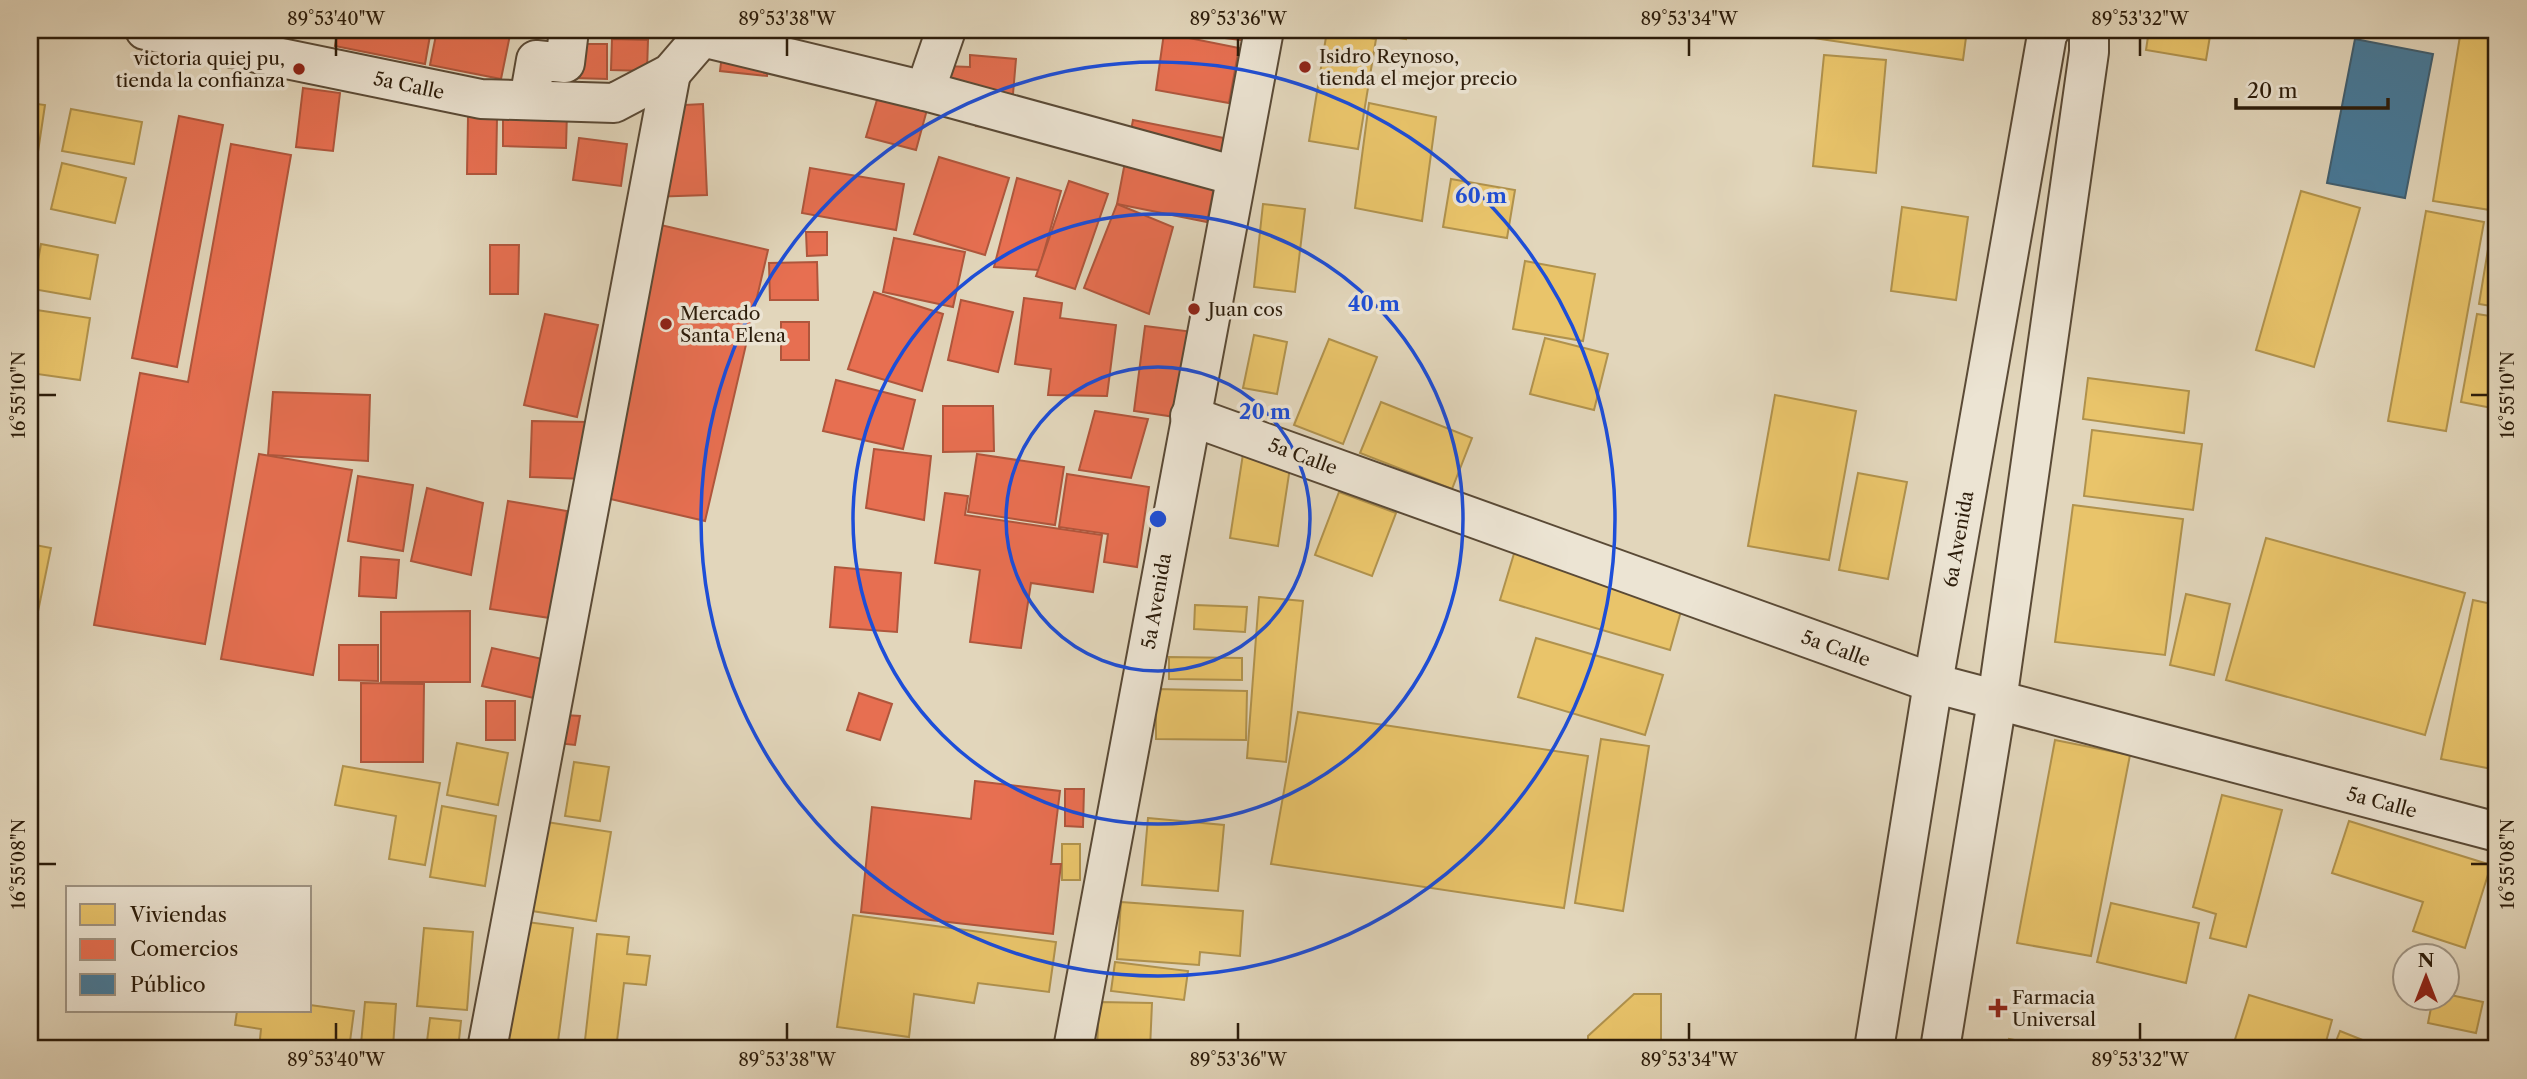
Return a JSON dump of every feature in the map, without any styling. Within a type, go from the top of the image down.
[{"type":"street","name":"5a Calle","points":[[145,30],[481,99],[614,103],[671,73]]},
{"type":"street","points":[[529,100],[536,61],[565,63],[569,30]]},
{"type":"street","points":[[925,91],[946,30]]},
{"type":"street","name":"5a Avenida","points":[[1073,1049],[1264,30]]},
{"type":"street","name":"6a Avenida","points":[[1874,1049],[1933,683],[2050,30]]},
{"type":"street","points":[[1940,1049],[1997,701],[2090,52],[2089,30]]},
{"type":"street","points":[[486,1049],[671,73],[704,33],[1236,176]]},
{"type":"street","name":"5a Calle","points":[[1191,416],[1933,683],[2497,832]]},
{"type":"building: Viviendas","points":[[1345,30],[1407,30],[1406,39]]},
{"type":"building: Viviendas","points":[[1759,30],[1967,30],[1963,60]]},
{"type":"building: Viviendas","points":[[2149,30],[2211,30],[2206,60],[2146,50]]},
{"type":"building: Viviendas","points":[[2461,30],[2497,30],[2497,195],[2492,194],[2490,210],[2433,201]]},
{"type":"building: Viviendas","points":[[1327,31],[1376,39],[1358,149],[1309,141]]},
{"type":"building: Viviendas","points":[[1824,55],[1886,60],[1876,173],[1813,166]]},
{"type":"building: Viviendas","points":[[30,103],[45,105],[30,205]]},
{"type":"building: Viviendas","points":[[1369,103],[1436,117],[1422,221],[1355,208]]},
{"type":"building: Viviendas","points":[[71,109],[142,122],[134,164],[62,151]]},
{"type":"building: Viviendas","points":[[62,163],[126,178],[115,223],[51,209]]},
{"type":"building: Viviendas","points":[[1451,179],[1515,190],[1507,238],[1443,227]]},
{"type":"building: Viviendas","points":[[2301,191],[2360,208],[2314,367],[2256,350]]},
{"type":"building: Viviendas","points":[[1263,204],[1305,209],[1295,292],[1254,287]]},
{"type":"building: Viviendas","points":[[1902,207],[1968,217],[1956,300],[1891,291]]},
{"type":"building: Viviendas","points":[[2426,211],[2484,222],[2446,431],[2388,421]]},
{"type":"building: Viviendas","points":[[2491,231],[2497,232],[2497,307],[2479,304]]},
{"type":"building: Viviendas","points":[[41,244],[98,255],[90,299],[33,289]]},
{"type":"building: Viviendas","points":[[1525,261],[1595,274],[1583,341],[1513,329]]},
{"type":"building: Viviendas","points":[[30,309],[90,318],[80,380],[30,373]]},
{"type":"building: Viviendas","points":[[2477,314],[2497,317],[2497,409],[2461,402]]},
{"type":"building: Viviendas","points":[[1254,335],[1287,342],[1277,394],[1243,388]]},
{"type":"building: Viviendas","points":[[1545,338],[1608,354],[1594,410],[1530,394]]},
{"type":"building: Viviendas","points":[[1329,339],[1377,357],[1343,444],[1294,425]]},
{"type":"building: Viviendas","points":[[2088,378],[2189,391],[2184,433],[2083,419]]},
{"type":"building: Viviendas","points":[[1775,395],[1856,411],[1829,560],[1748,546]]},
{"type":"building: Viviendas","points":[[1381,402],[1472,438],[1452,489],[1360,453]]},
{"type":"building: Viviendas","points":[[2092,430],[2202,444],[2193,510],[2084,496]]},
{"type":"building: Viviendas","points":[[1243,454],[1291,461],[1278,546],[1230,538]]},
{"type":"building: Viviendas","points":[[1858,473],[1907,482],[1888,579],[1839,570]]},
{"type":"building: Viviendas","points":[[1339,492],[1396,513],[1372,576],[1315,555]]},
{"type":"building: Viviendas","points":[[2073,505],[2183,519],[2165,655],[2055,642]]},
{"type":"building: Viviendas","points":[[2266,538],[2465,593],[2425,735],[2226,680]]},
{"type":"building: Viviendas","points":[[30,544],[51,548],[35,626],[30,625]]},
{"type":"building: Viviendas","points":[[1516,547],[1685,597],[1670,650],[1500,600]]},
{"type":"building: Viviendas","points":[[2186,594],[2230,604],[2214,675],[2170,665]]},
{"type":"building: Viviendas","points":[[1259,597],[1303,601],[1286,762],[1247,758]]},
{"type":"building: Viviendas","points":[[2473,600],[2497,605],[2497,770],[2441,759]]},
{"type":"building: Viviendas","points":[[1195,605],[1247,607],[1245,632],[1194,629]]},
{"type":"building: Viviendas","points":[[1536,638],[1663,675],[1645,735],[1518,697]]},
{"type":"building: Viviendas","points":[[1169,657],[1242,658],[1242,680],[1169,679]]},
{"type":"building: Viviendas","points":[[1156,689],[1247,691],[1246,740],[1156,739]]},
{"type":"building: Viviendas","points":[[1298,712],[1588,756],[1564,908],[1271,864]]},
{"type":"building: Viviendas","points":[[1601,739],[1649,746],[1623,911],[1575,903]]},
{"type":"building: Viviendas","points":[[2055,740],[2130,755],[2091,956],[2017,943]]},
{"type":"building: Viviendas","points":[[457,743],[508,753],[498,805],[447,795]]},
{"type":"building: Viviendas","points":[[574,762],[609,767],[600,821],[565,816]]},
{"type":"building: Viviendas","points":[[343,766],[440,783],[425,865],[389,859],[396,816],[335,805]]},
{"type":"building: Viviendas","points":[[2222,795],[2282,810],[2246,947],[2210,938],[2216,914],[2193,907]]},
{"type":"building: Viviendas","points":[[442,806],[496,816],[485,886],[430,877]]},
{"type":"building: Viviendas","points":[[521,818],[611,832],[596,921],[506,907]]},
{"type":"building: Viviendas","points":[[1148,818],[1224,825],[1218,891],[1142,885]]},
{"type":"building: Viviendas","points":[[2349,821],[2491,865],[2465,948],[2460,946],[2460,942],[2447,942],[2413,931],[2423,902],[2332,873]]},
{"type":"building: Viviendas","points":[[1062,844],[1080,844],[1080,880],[1062,880]]},
{"type":"building: Viviendas","points":[[1121,902],[1243,911],[1240,956],[1200,952],[1199,965],[1117,959]]},
{"type":"building: Viviendas","points":[[2111,903],[2199,923],[2186,983],[2097,962]]},
{"type":"building: Viviendas","points":[[853,915],[1056,942],[1049,992],[978,983],[974,1003],[914,994],[909,1037],[837,1027]]},
{"type":"building: Viviendas","points":[[496,918],[573,928],[557,1049],[479,1042]]},
{"type":"building: Viviendas","points":[[424,928],[473,932],[467,1010],[417,1006]]},
{"type":"building: Viviendas","points":[[597,934],[629,937],[627,954],[650,956],[646,985],[624,983],[616,1049],[584,1049]]},
{"type":"building: Viviendas","points":[[1115,962],[1188,971],[1184,1000],[1111,991]]},
{"type":"building: Viviendas","points":[[1634,994],[1661,994],[1661,1049],[1588,1049],[1588,1036]]},
{"type":"building: Viviendas","points":[[2249,995],[2332,1020],[2324,1049],[2232,1049]]},
{"type":"building: Viviendas","points":[[2460,997],[2483,1002],[2476,1033],[2428,1023],[2430,1012],[2460,1012]]},
{"type":"building: Viviendas","points":[[365,1002],[396,1004],[393,1047],[361,1044]]},
{"type":"building: Viviendas","points":[[1099,1002],[1152,1003],[1150,1049],[1097,1049]]},
{"type":"building: Viviendas","points":[[312,1005],[354,1011],[349,1049],[259,1049],[261,1029],[235,1025],[237,1012],[312,1012]]},
{"type":"building: Viviendas","points":[[430,1018],[461,1021],[458,1049],[426,1049]]},
{"type":"building: Viviendas","points":[[2340,1031],[2385,1049],[2333,1049]]},
{"type":"building: Viviendas","points":[[2009,1039],[2064,1049],[2007,1049]]},
{"type":"building: Comercios","points":[[338,30],[431,30],[425,64],[335,46]]},
{"type":"building: Comercios","points":[[437,30],[511,30],[501,79],[430,65]]},
{"type":"building: Comercios","points":[[725,30],[772,30],[767,76],[720,71]]},
{"type":"building: Comercios","points":[[1160,30],[1250,30],[1248,41]]},
{"type":"building: Comercios","points":[[1164,33],[1239,48],[1229,103],[1156,90]]},
{"type":"building: Comercios","points":[[612,39],[648,40],[647,71],[611,70]]},
{"type":"building: Comercios","points":[[575,44],[607,44],[607,79],[574,78]]},
{"type":"building: Comercios","points":[[970,55],[1016,59],[1010,129],[976,126],[977,114],[942,110],[946,66],[970,67]]},
{"type":"building: Comercios","points":[[303,88],[340,93],[333,151],[296,147]]},
{"type":"building: Comercios","points":[[879,93],[928,106],[916,150],[866,137]]},
{"type":"building: Comercios","points":[[703,104],[707,195],[650,197],[646,107]]},
{"type":"building: Comercios","points":[[503,110],[567,112],[566,148],[503,146]]},
{"type":"building: Comercios","points":[[179,116],[223,125],[177,367],[132,358]]},
{"type":"building: Comercios","points":[[468,117],[497,117],[496,174],[467,174]]},
{"type":"building: Comercios","points":[[1133,120],[1224,138],[1207,222],[1117,204]]},
{"type":"building: Comercios","points":[[579,138],[627,144],[621,186],[573,180]]},
{"type":"building: Comercios","points":[[231,144],[291,155],[205,644],[94,625],[140,373],[188,382]]},
{"type":"building: Comercios","points":[[939,157],[1009,178],[985,255],[914,234]]},
{"type":"building: Comercios","points":[[810,168],[904,184],[896,230],[802,213]]},
{"type":"building: Comercios","points":[[1017,178],[1061,191],[1039,270],[994,267]]},
{"type":"building: Comercios","points":[[1069,181],[1108,194],[1075,289],[1036,276]]},
{"type":"building: Comercios","points":[[1117,204],[1173,227],[1149,314],[1084,288]]},
{"type":"building: Comercios","points":[[652,223],[768,250],[705,521],[589,494]]},
{"type":"building: Comercios","points":[[806,232],[827,232],[827,255],[807,256]]},
{"type":"building: Comercios","points":[[894,238],[965,252],[953,307],[883,292]]},
{"type":"building: Comercios","points":[[490,245],[519,245],[518,294],[490,294]]},
{"type":"building: Comercios","points":[[817,262],[818,300],[770,300],[769,263]]},
{"type":"building: Comercios","points":[[874,292],[943,314],[922,391],[848,369]]},
{"type":"building: Comercios","points":[[1024,298],[1062,303],[1060,318],[1116,325],[1107,396],[1048,395],[1051,369],[1015,364]]},
{"type":"building: Comercios","points":[[961,300],[1013,312],[998,372],[948,360]]},
{"type":"building: Comercios","points":[[545,314],[598,325],[577,417],[524,405]]},
{"type":"building: Comercios","points":[[781,322],[809,322],[809,360],[781,360]]},
{"type":"building: Comercios","points":[[1145,326],[1194,332],[1182,418],[1134,411]]},
{"type":"building: Comercios","points":[[836,380],[915,400],[903,449],[823,431]]},
{"type":"building: Comercios","points":[[273,392],[370,395],[368,461],[268,455]]},
{"type":"building: Comercios","points":[[943,406],[993,406],[994,451],[943,452]]},
{"type":"building: Comercios","points":[[1095,411],[1148,419],[1131,478],[1079,470]]},
{"type":"building: Comercios","points":[[532,421],[589,422],[586,479],[530,477]]},
{"type":"building: Comercios","points":[[874,449],[931,456],[924,520],[866,508]]},
{"type":"building: Comercios","points":[[259,454],[352,470],[313,675],[221,659]]},
{"type":"building: Comercios","points":[[977,454],[1064,467],[1055,525],[968,512]]},
{"type":"building: Comercios","points":[[1067,474],[1149,487],[1137,567],[1104,562],[1108,534],[1059,527]]},
{"type":"building: Comercios","points":[[358,476],[413,485],[403,551],[348,541]]},
{"type":"building: Comercios","points":[[427,488],[483,503],[471,575],[411,561]]},
{"type":"building: Comercios","points":[[945,493],[968,496],[965,515],[1102,535],[1093,592],[1031,583],[1021,648],[970,642],[980,570],[935,563]]},
{"type":"building: Comercios","points":[[508,501],[567,511],[550,618],[490,609]]},
{"type":"building: Comercios","points":[[361,557],[399,560],[396,598],[359,596]]},
{"type":"building: Comercios","points":[[835,567],[901,573],[897,632],[830,627]]},
{"type":"building: Comercios","points":[[470,611],[470,682],[381,682],[381,612]]},
{"type":"building: Comercios","points":[[339,645],[378,645],[378,681],[339,680]]},
{"type":"building: Comercios","points":[[492,648],[547,660],[538,699],[482,686]]},
{"type":"building: Comercios","points":[[361,683],[424,684],[423,762],[361,762]]},
{"type":"building: Comercios","points":[[859,693],[892,704],[880,740],[847,730]]},
{"type":"building: Comercios","points":[[486,701],[515,701],[515,740],[486,740]]},
{"type":"building: Comercios","points":[[530,713],[580,716],[575,745],[529,740]]},
{"type":"building: Comercios","points":[[975,781],[1060,791],[1051,864],[1061,864],[1053,934],[861,912],[872,807],[971,819]]},
{"type":"building: Comercios","points":[[1065,789],[1084,789],[1083,827],[1065,826]]},
{"type":"building: Público","points":[[2355,39],[2433,54],[2405,198],[2327,183]]},
{"type":"place","name":"Isidro Reynoso, tienda el mejor precio","points":[[1305,67]]},
{"type":"place","name":"victoria quiej pu, tienda la confianza","points":[[299,69]]},
{"type":"place","name":"Juan cos","points":[[1194,309]]},
{"type":"place","name":"Mercado Santa Elena","points":[[666,324]]},
{"type":"place","name":"Farmacia Universal","points":[[1998,1008]]}]
